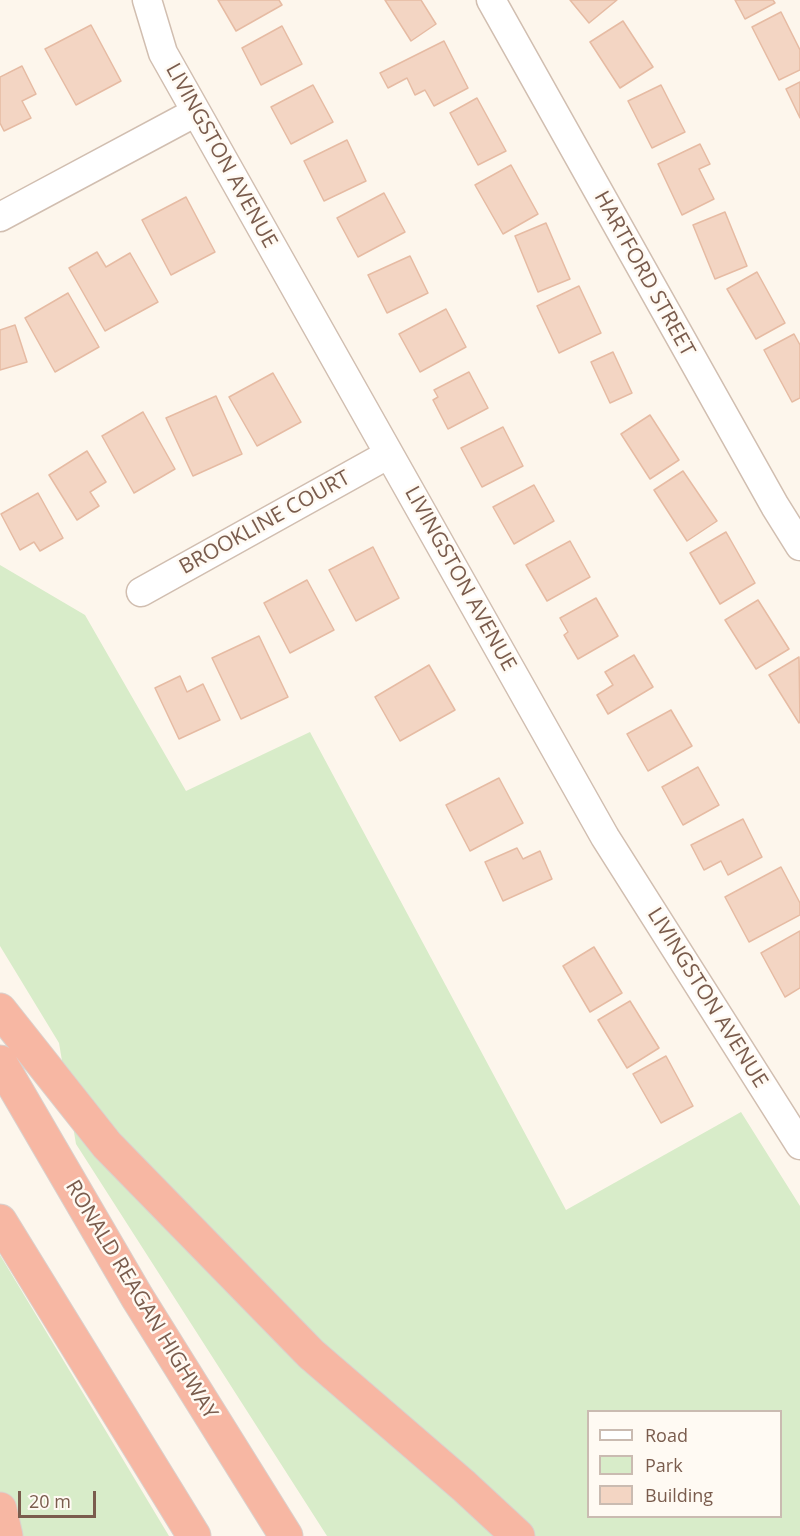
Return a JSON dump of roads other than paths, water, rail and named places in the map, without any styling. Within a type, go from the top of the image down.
[{"type":"highway","points":[[0,1010],[107,1145],[311,1354],[464,1486],[518,1536]]},
{"type":"highway","name":"RONALD REAGAN HIGHWAY","points":[[0,1062],[136,1297],[286,1536]]},
{"type":"highway","points":[[0,1221],[194,1536]]},
{"type":"highway","points":[[0,1509],[6,1536]]},
{"type":"street","name":"LIVINGSTON AVENUE","points":[[147,0],[163,53],[605,837],[800,1144]]},
{"type":"street","name":"HARTFORD STREET","points":[[491,0],[775,506],[800,546]]},
{"type":"street","points":[[0,217],[196,112]]},
{"type":"street","name":"BROOKLINE COURT","points":[[141,592],[389,454]]}]
